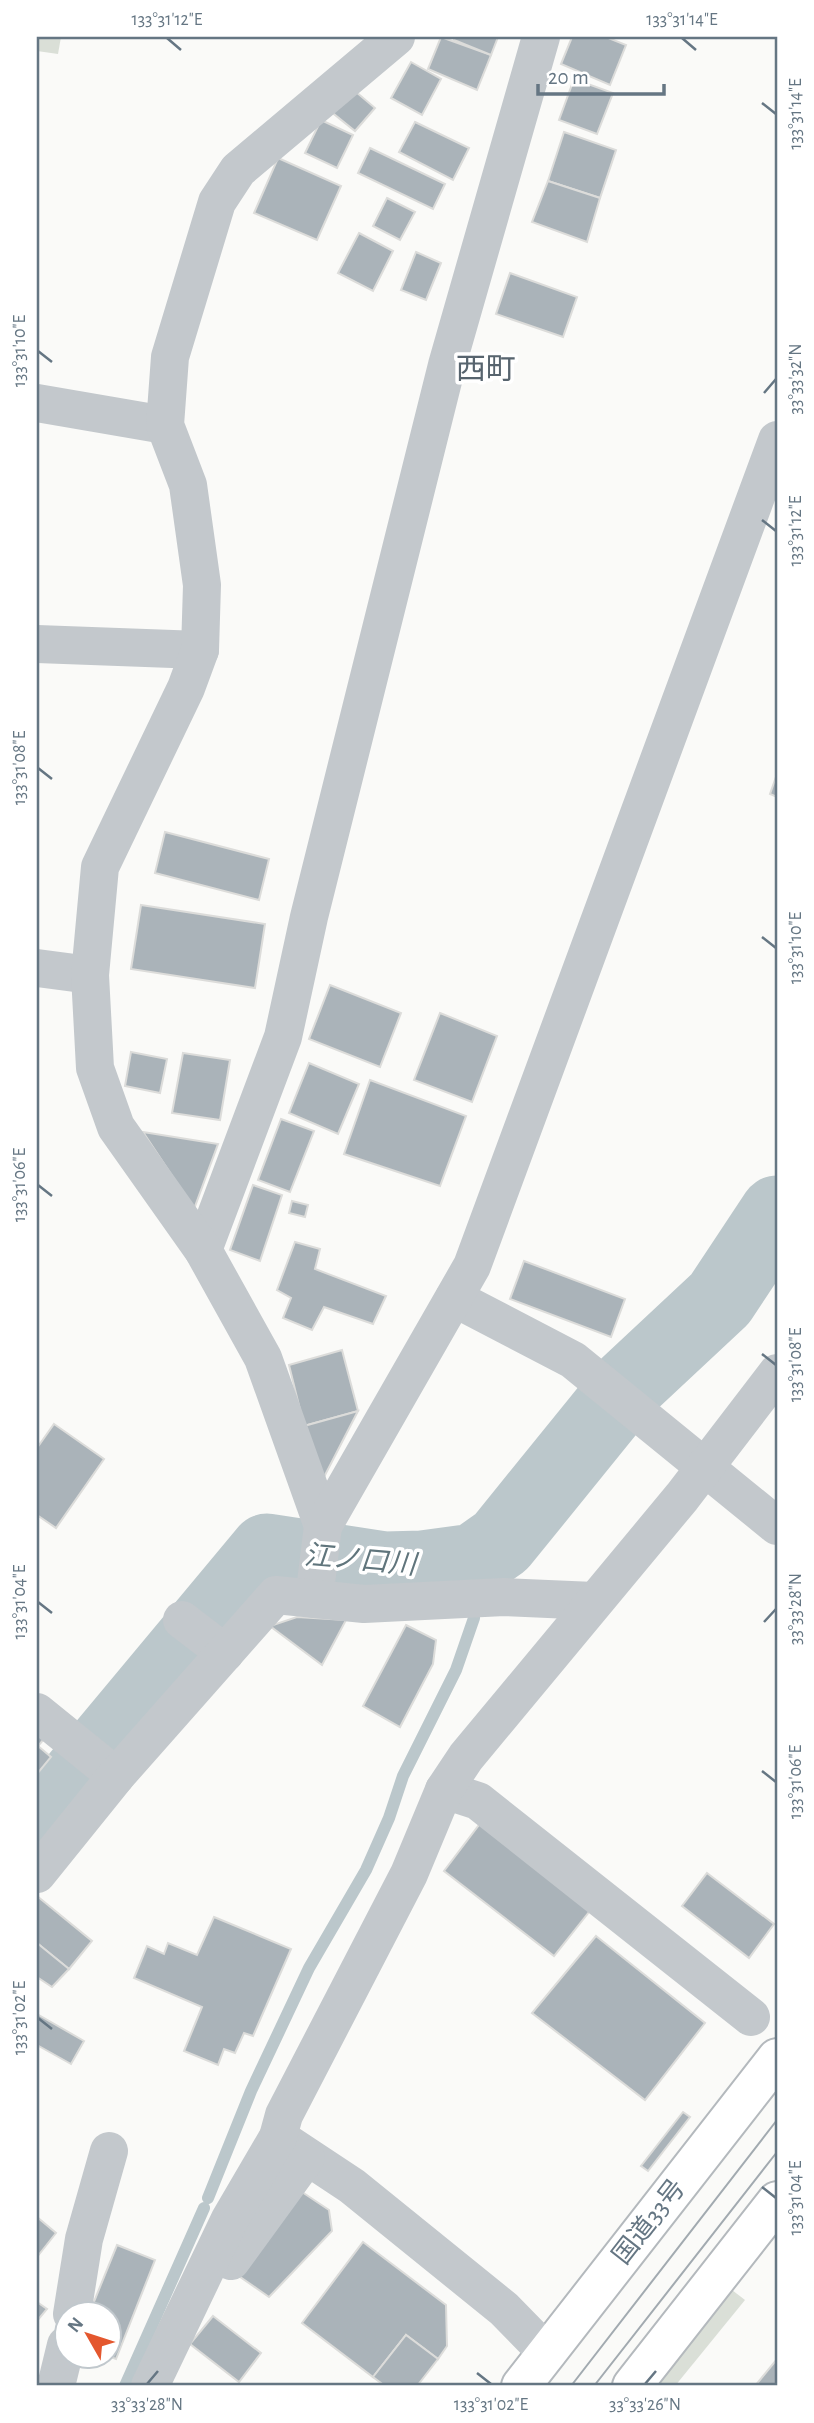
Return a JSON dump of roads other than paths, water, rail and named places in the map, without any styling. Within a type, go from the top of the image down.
[{"type":"highway","name":"国道33号","points":[[521,2386],[777,2058]]},
{"type":"highway","points":[[632,2386],[777,2201]]},
{"type":"street","points":[[323,1526],[263,1358],[203,1250],[116,1127],[95,1068],[90,975],[100,867],[186,688],[200,650],[202,585],[188,485],[165,425],[170,357],[218,201],[238,170],[396,37]]},
{"type":"street","points":[[203,1250],[284,1037],[309,917],[447,365],[541,37]]},
{"type":"street","points":[[37,403],[165,425]]},
{"type":"street","points":[[314,1591],[323,1526],[472,1266],[777,440]]},
{"type":"street","points":[[37,644],[200,650]]},
{"type":"street","points":[[37,968],[90,975]]},
{"type":"street","points":[[454,1298],[573,1360],[777,1526]]},
{"type":"street","points":[[547,2353],[504,2309],[373,2203],[292,2147],[284,2115],[409,1874],[444,1790],[466,1757],[705,1466],[777,1373]]},
{"type":"street","points":[[37,1874],[100,1764],[276,1595],[314,1591],[364,1604],[449,1602],[504,1597],[594,1601]]},
{"type":"street","points":[[181,1620],[218,1648]]},
{"type":"street","points":[[37,1712],[100,1764]]},
{"type":"street","points":[[444,1790],[478,1801],[751,2017]]},
{"type":"street","points":[[225,2268],[292,2147]]},
{"type":"street","points":[[150,2386],[230,2219],[292,2147]]},
{"type":"street","points":[[74,2300],[84,2239],[109,2151]]},
{"type":"waterway","name":"江ノ口川","points":[[37,1827],[267,1551],[385,1569],[423,1568],[474,1561],[501,1542],[629,1384],[720,1299],[777,1213]]},
{"type":"waterway","points":[[208,2198],[251,2091],[309,1968],[366,1870],[389,1818],[403,1776],[456,1670],[474,1618],[474,1561]]},
{"type":"waterway","points":[[125,2386],[204,2208]]},
{"type":"tram line","points":[[571,2386],[777,2120]]},
{"type":"tram line","points":[[594,2386],[777,2152]]},
{"type":"district","name":"西町","points":[[486,370]]}]
